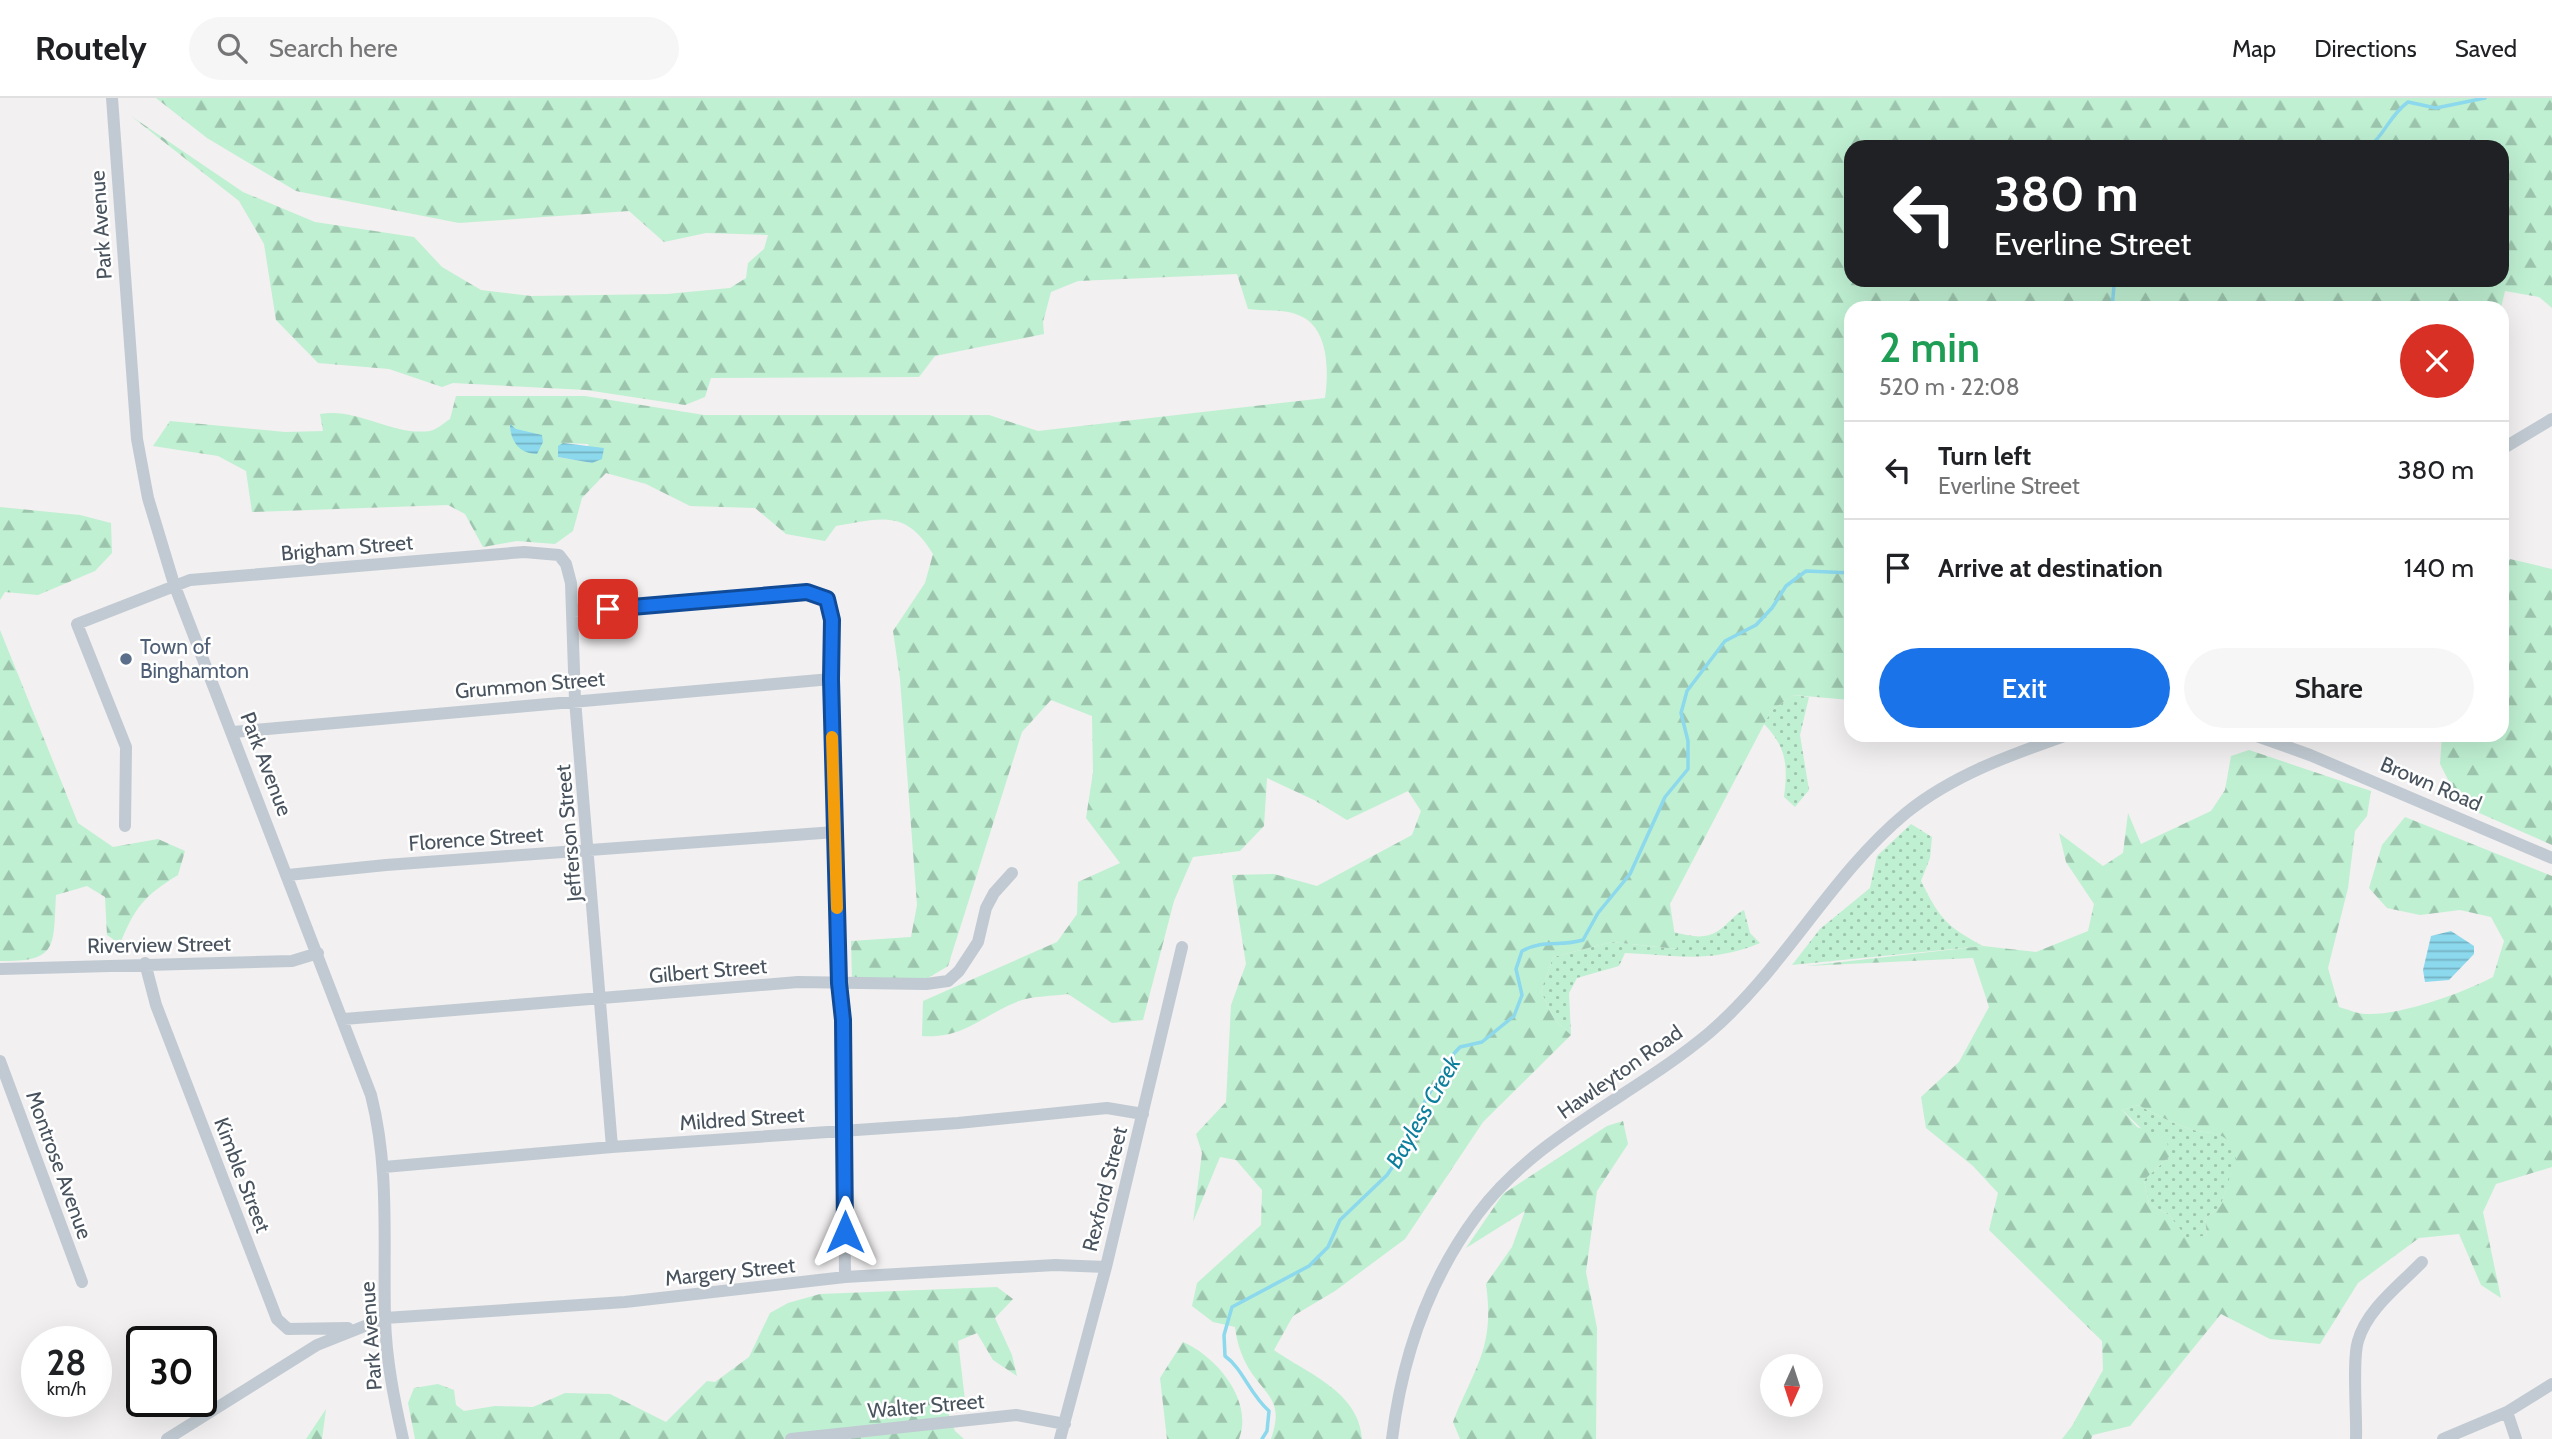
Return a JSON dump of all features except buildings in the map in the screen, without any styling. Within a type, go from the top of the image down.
[{"type":"street","name":"Park Avenue","points":[[112,98],[137,439],[148,498],[174,584],[344,1019],[371,1095],[384,1167],[385,1318],[391,1381],[403,1439]]},
{"type":"street","points":[[2509,445],[2552,419]]},
{"type":"street","name":"Jefferson Street","points":[[524,552],[544,551],[563,559],[571,583],[575,700],[590,850],[612,1147]]},
{"type":"street","name":"Brigham Street","points":[[125,825],[126,747],[77,624],[190,580],[524,552]]},
{"type":"street","points":[[573,611],[741,596],[817,594],[827,599],[832,620],[831,679],[839,983],[843,1020],[845,1277]]},
{"type":"street","name":"Grummon Street","points":[[233,732],[831,679]]},
{"type":"street","name":"Hawleyton Road","points":[[1392,1439],[1399,1389],[1422,1314],[1462,1236],[1504,1182],[1545,1147],[1648,1081],[1711,1031],[1791,945],[1853,868],[1905,814],[1968,774],[2049,742]]},
{"type":"street","name":"Brown Road","points":[[2273,742],[2311,755],[2552,858]]},
{"type":"street","name":"Florence Street","points":[[288,875],[835,832]]},
{"type":"street","name":"Gilbert Street","points":[[344,1019],[798,982],[926,984],[948,981],[959,971],[978,942],[986,908],[993,893],[1012,873]]},
{"type":"street","name":"Rexford Street","points":[[1060,1439],[1106,1267],[1182,947]]},
{"type":"street","name":"Riverview Street","points":[[0,969],[292,961],[318,953]]},
{"type":"street","name":"Kimble Street","points":[[145,963],[156,1005],[277,1319],[289,1329],[302,1331],[359,1327]]},
{"type":"street","name":"Montrose Avenue","points":[[0,1061],[82,1282]]},
{"type":"street","name":"Mildred Street","points":[[384,1167],[612,1147],[844,1132],[1107,1108],[1143,1114]]},
{"type":"street","points":[[2356,1439],[2357,1342],[2383,1301],[2422,1262]]},
{"type":"street","name":"Margery Street","points":[[359,1327],[385,1318],[625,1303],[845,1277],[1055,1265],[1106,1267]]},
{"type":"street","points":[[167,1439],[317,1345],[359,1327]]},
{"type":"street","points":[[2443,1439],[2507,1412],[2552,1384]]},
{"type":"street","points":[[2507,1412],[2516,1439]]},
{"type":"street","name":"Walter Street","points":[[791,1439],[1016,1415],[1065,1424]]},
{"type":"green space","points":[[156,98],[2552,98],[2552,308],[2539,297],[2505,291],[2503,301],[1844,301],[1844,699],[1793,695],[1771,711],[1670,904],[1677,949],[1612,942],[1553,957],[1541,992],[1555,1020],[1571,1035],[1483,1122],[1405,1239],[1335,1291],[1293,1316],[1274,1350],[1329,1385],[1341,1396],[1359,1422],[1362,1439],[1271,1439],[1275,1426],[1275,1408],[1246,1364],[1235,1327],[1213,1322],[1192,1306],[1197,1283],[1261,1225],[1262,1190],[1236,1160],[1220,1157],[1193,1222],[1202,1153],[1196,1134],[1226,1102],[1231,1005],[1246,964],[1232,875],[1274,874],[1317,886],[1412,835],[1421,811],[1408,791],[1347,820],[1314,800],[1267,778],[1264,826],[1240,851],[1193,857],[1174,901],[1143,1020],[1112,1023],[1068,994],[1025,999],[962,1030],[937,1036],[922,1036],[923,1001],[1057,942],[1077,914],[1078,882],[1120,863],[1086,818],[1093,772],[1092,716],[1051,700],[1022,732],[948,966],[928,978],[852,979],[851,941],[911,937],[917,905],[900,679],[893,631],[925,583],[933,554],[913,530],[903,523],[880,519],[836,526],[825,541],[786,534],[755,508],[690,506],[646,484],[606,473],[582,498],[573,531],[555,544],[517,541],[483,547],[465,514],[448,505],[252,512],[246,471],[218,456],[153,446],[170,421],[285,432],[323,431],[320,414],[334,413],[402,429],[430,431],[450,419],[456,396],[585,396],[704,415],[989,415],[1038,431],[1325,398],[1325,350],[1316,329],[1308,321],[1292,313],[1248,309],[1237,274],[1078,281],[1051,292],[1043,322],[1044,334],[935,356],[919,377],[711,378],[705,397],[685,405],[586,390],[453,383],[442,387],[389,369],[318,363],[276,320],[264,244],[239,201],[131,116],[243,192],[315,222],[414,237],[442,267],[481,290],[531,296],[667,294],[730,288],[746,278],[748,263],[764,249],[768,235],[706,233],[664,242],[629,211],[459,223],[296,191],[207,138]],"holes":[[[563,443],[588,444],[592,463],[558,457]]]},
{"type":"green space","points":[[0,507],[80,515],[111,523],[112,553],[95,571],[38,595],[5,592],[0,600]]},
{"type":"green space","points":[[2510,559],[2552,569],[2552,845],[2461,805],[2440,764],[2442,742],[2509,742]]},
{"type":"green space","points":[[0,630],[78,823],[113,847],[158,839],[185,851],[178,875],[157,889],[136,911],[120,944],[107,935],[105,897],[87,886],[56,895],[53,939],[43,954],[19,961],[0,961]]},
{"type":"green space","points":[[1793,695],[1809,697],[1800,735],[1809,790],[1795,807],[1784,797],[1786,776],[1781,749],[1764,724],[1771,711]]},
{"type":"green space","points":[[2249,750],[2371,791],[2367,816],[2355,831],[2348,888],[2328,968],[2339,1007],[2363,1014],[2396,1011],[2448,996],[2493,977],[2504,941],[2491,917],[2460,910],[2420,915],[2387,908],[2369,888],[2382,845],[2405,817],[2552,876],[2552,1167],[2496,1184],[2483,1212],[2501,1298],[2481,1285],[2459,1234],[2419,1238],[2358,1283],[2320,1344],[2270,1339],[2221,1314],[2130,1426],[2093,1435],[2091,1439],[2062,1439],[2103,1370],[2102,1341],[1989,1230],[1998,1193],[1973,1166],[1926,1128],[1921,1097],[1959,1062],[1989,1007],[1973,958],[1806,966],[1983,946],[2036,952],[2088,931],[2094,904],[2066,862],[2059,833],[2103,866],[2123,853],[2128,813],[2141,844],[2211,811],[2225,790],[2231,756]],"holes":[[[2138,1105],[2192,1130],[2220,1135],[2238,1151],[2221,1205],[2205,1219],[2207,1235],[2188,1239],[2169,1215],[2149,1204],[2144,1180],[2170,1156],[2166,1137],[2137,1127],[2122,1110]]]},
{"type":"green space","points":[[1911,824],[1932,837],[1930,858],[1921,881],[1939,913],[1960,933],[1983,946],[1792,965],[1820,929],[1870,888],[1877,856]]},
{"type":"green space","points":[[1744,910],[1750,933],[1760,943],[1742,950],[1709,956],[1625,953],[1619,966],[1577,978],[1569,993],[1571,1035],[1555,1020],[1541,992],[1553,957],[1612,942],[1676,949],[1673,932],[1710,935]]},
{"type":"green space","points":[[2138,1105],[2192,1130],[2220,1135],[2239,1151],[2221,1205],[2205,1219],[2207,1235],[2188,1240],[2169,1215],[2149,1204],[2144,1180],[2170,1156],[2122,1110]]},
{"type":"green space","points":[[1623,1121],[1628,1144],[1597,1191],[1586,1272],[1597,1328],[1596,1439],[1460,1439],[1453,1422],[1485,1341],[1488,1325],[1486,1284],[1512,1247],[1525,1211],[1466,1248],[1503,1194],[1607,1126]]},
{"type":"green space","points":[[997,1287],[1013,1299],[995,1318],[1012,1355],[1017,1376],[993,1360],[977,1333],[958,1341],[965,1400],[947,1410],[955,1431],[964,1439],[415,1439],[408,1403],[414,1388],[438,1384],[454,1390],[456,1405],[464,1411],[495,1406],[533,1407],[565,1393],[610,1394],[666,1422],[707,1381],[715,1382],[749,1357],[770,1313],[788,1303],[820,1294]]},
{"type":"green space","points":[[1183,1342],[1208,1358],[1237,1395],[1242,1424],[1239,1439],[1167,1439],[1160,1378]]},
{"type":"green space","points":[[326,1409],[322,1439],[306,1439]]},
{"type":"water","points":[[510,424],[516,429],[542,435],[543,442],[537,454],[525,452],[517,445]]},
{"type":"water","points":[[563,443],[604,448],[602,459],[592,463],[558,457],[558,446]]},
{"type":"water","points":[[2451,931],[2474,946],[2474,954],[2449,980],[2425,982],[2423,970],[2431,936]]},
{"type":"waterway","name":"Bayless Creek","points":[[2376,140],[2408,102],[2436,108],[2485,98]]},
{"type":"waterway","name":"Bayless Creek","points":[[2113,301],[2114,287]]},
{"type":"waterway","name":"Bayless Creek","points":[[1262,1439],[1267,1431],[1269,1411],[1225,1356],[1224,1335],[1232,1307],[1309,1266],[1328,1247],[1340,1220],[1387,1175],[1404,1150],[1425,1101],[1449,1059],[1460,1047],[1482,1042],[1514,1016],[1522,995],[1516,969],[1522,951],[1538,945],[1583,940],[1598,913],[1630,874],[1665,797],[1688,769],[1688,741],[1681,713],[1687,691],[1725,641],[1756,625],[1772,608],[1786,586],[1806,571],[1844,573]]},
{"type":"slow traffic","points":[[832,737],[837,908]]},
{"type":"place","name":"Town of Binghamton","points":[[126,659]]},
{"type":"route","points":[[608,609],[807,592],[822,596],[829,604],[832,620],[831,679],[839,983],[843,1020],[845,1232]]}]
